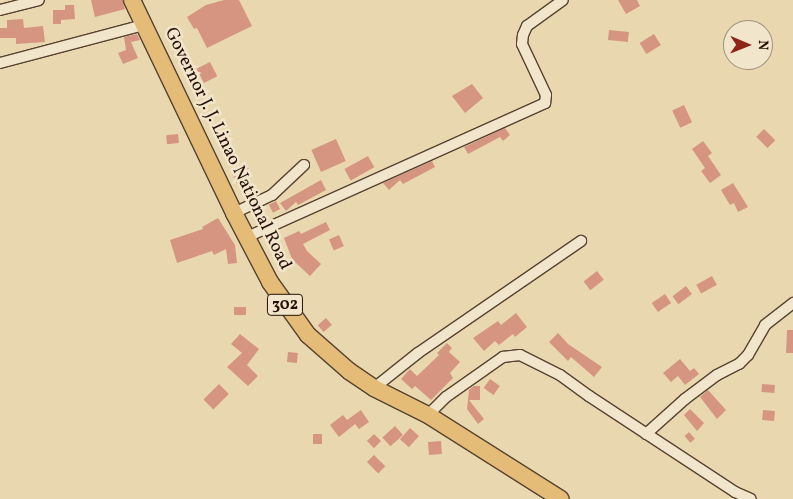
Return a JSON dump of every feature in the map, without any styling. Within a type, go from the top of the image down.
[{"type":"main road","name":"Governor J. J. Linao National Road","points":[[132,0],[234,213],[270,282],[308,335],[349,371],[374,388],[428,415],[561,499]]},
{"type":"street","points":[[0,10],[39,0]]},
{"type":"street","points":[[247,237],[545,102],[546,96],[522,44],[523,35],[527,26],[563,0]]},
{"type":"street","points":[[0,62],[144,25]]},
{"type":"street","points":[[234,213],[258,204],[272,195],[304,165]]},
{"type":"street","points":[[374,388],[418,353],[581,241]]},
{"type":"street","points":[[646,434],[685,398],[717,376],[739,364],[748,355],[764,325],[793,303]]},
{"type":"street","points":[[428,415],[446,397],[503,357],[520,355],[560,375],[735,492],[751,499]]},
{"type":"building","points":[[91,0],[122,0],[125,9],[95,17]]},
{"type":"building","points":[[224,0],[239,0],[252,26],[207,48],[197,28],[194,29],[187,17],[206,5]]},
{"type":"building","points":[[618,0],[637,0],[640,6],[626,14]]},
{"type":"building","points":[[65,5],[74,5],[75,19],[61,20],[61,24],[53,24],[53,10],[65,10]]},
{"type":"building","points":[[23,19],[24,28],[43,26],[45,42],[16,44],[16,38],[0,38],[0,28],[7,28],[7,20]]},
{"type":"building","points":[[609,30],[629,32],[628,42],[608,40]]},
{"type":"building","points":[[137,34],[140,40],[131,42],[138,58],[123,64],[118,53],[126,50],[124,37]]},
{"type":"building","points":[[654,34],[661,45],[646,54],[640,43]]},
{"type":"building","points":[[210,62],[217,76],[204,83],[197,69]]},
{"type":"building","points":[[472,84],[483,98],[465,113],[452,96]]},
{"type":"building","points":[[684,105],[692,122],[680,128],[672,110]]},
{"type":"building","points":[[505,128],[510,135],[503,141],[500,137],[468,154],[464,147]]},
{"type":"building","points":[[764,129],[775,140],[768,148],[756,137]]},
{"type":"building","points":[[178,134],[179,143],[167,144],[166,135]]},
{"type":"building","points":[[336,139],[346,161],[321,172],[311,150]]},
{"type":"building","points":[[703,141],[712,153],[708,156],[721,175],[710,183],[701,171],[705,168],[692,149]]},
{"type":"building","points":[[368,156],[374,167],[351,180],[344,169]]},
{"type":"building","points":[[432,161],[435,167],[403,184],[400,180],[389,190],[383,183]]},
{"type":"building","points":[[246,163],[251,174],[236,183],[232,174],[241,170],[239,166]]},
{"type":"building","points":[[321,180],[326,190],[298,205],[296,202],[286,211],[280,203]]},
{"type":"building","points":[[733,183],[748,207],[738,212],[734,203],[730,205],[721,190]]},
{"type":"building","points":[[276,201],[280,209],[273,213],[269,205]]},
{"type":"building","points":[[218,218],[235,245],[237,263],[228,264],[226,249],[214,255],[212,251],[177,263],[170,240],[203,229],[202,227]]},
{"type":"building","points":[[326,222],[330,230],[303,244],[307,251],[321,264],[310,276],[296,263],[294,264],[284,238],[299,231],[301,234]]},
{"type":"building","points":[[339,235],[344,246],[334,250],[329,239]]},
{"type":"building","points":[[597,271],[604,280],[590,290],[584,281]]},
{"type":"building","points":[[712,276],[717,285],[701,293],[696,285]]},
{"type":"building","points":[[686,286],[692,294],[678,304],[672,296]]},
{"type":"building","points":[[665,294],[671,303],[658,312],[652,303]]},
{"type":"building","points":[[234,307],[246,307],[246,315],[234,315]]},
{"type":"building","points":[[516,313],[527,327],[515,337],[513,334],[499,345],[495,341],[484,351],[473,338],[498,321],[501,325]]},
{"type":"building","points":[[326,318],[332,325],[324,332],[318,325]]},
{"type":"building","points":[[787,330],[793,330],[793,353],[786,353]]},
{"type":"building","points":[[558,333],[568,344],[602,367],[594,377],[571,357],[568,361],[549,342]]},
{"type":"building","points":[[240,334],[259,349],[247,365],[258,376],[248,386],[227,367],[242,353],[231,344]]},
{"type":"building","points":[[447,343],[452,348],[449,352],[460,362],[450,373],[453,378],[431,400],[415,386],[412,389],[401,379],[410,369],[417,376],[439,355],[437,353]]},
{"type":"building","points":[[288,352],[298,353],[297,363],[287,362]]},
{"type":"building","points":[[680,359],[690,371],[694,368],[699,374],[685,385],[678,376],[671,382],[663,373]]},
{"type":"building","points":[[490,379],[500,386],[494,395],[484,388]]},
{"type":"building","points":[[219,384],[229,394],[213,409],[203,400]]},
{"type":"building","points":[[762,384],[775,385],[774,393],[761,392]]},
{"type":"building","points":[[474,386],[480,386],[480,400],[469,400],[484,419],[478,424],[467,409],[469,390]]},
{"type":"building","points":[[708,390],[726,410],[717,419],[700,397]]},
{"type":"building","points":[[690,409],[704,423],[697,431],[684,415]]},
{"type":"building","points":[[361,410],[369,422],[359,429],[355,424],[339,437],[330,425],[343,415],[347,420]]},
{"type":"building","points":[[763,410],[775,411],[774,421],[762,420]]},
{"type":"building","points":[[395,426],[403,435],[390,446],[382,437]]},
{"type":"building","points":[[410,428],[419,436],[409,447],[400,439]]},
{"type":"building","points":[[689,432],[695,439],[690,443],[684,436]]},
{"type":"building","points":[[313,434],[322,434],[322,444],[313,444]]},
{"type":"building","points":[[374,434],[381,441],[374,448],[367,441]]},
{"type":"building","points":[[441,441],[442,454],[429,455],[428,442]]},
{"type":"building","points":[[374,455],[385,466],[378,473],[367,462]]}]
